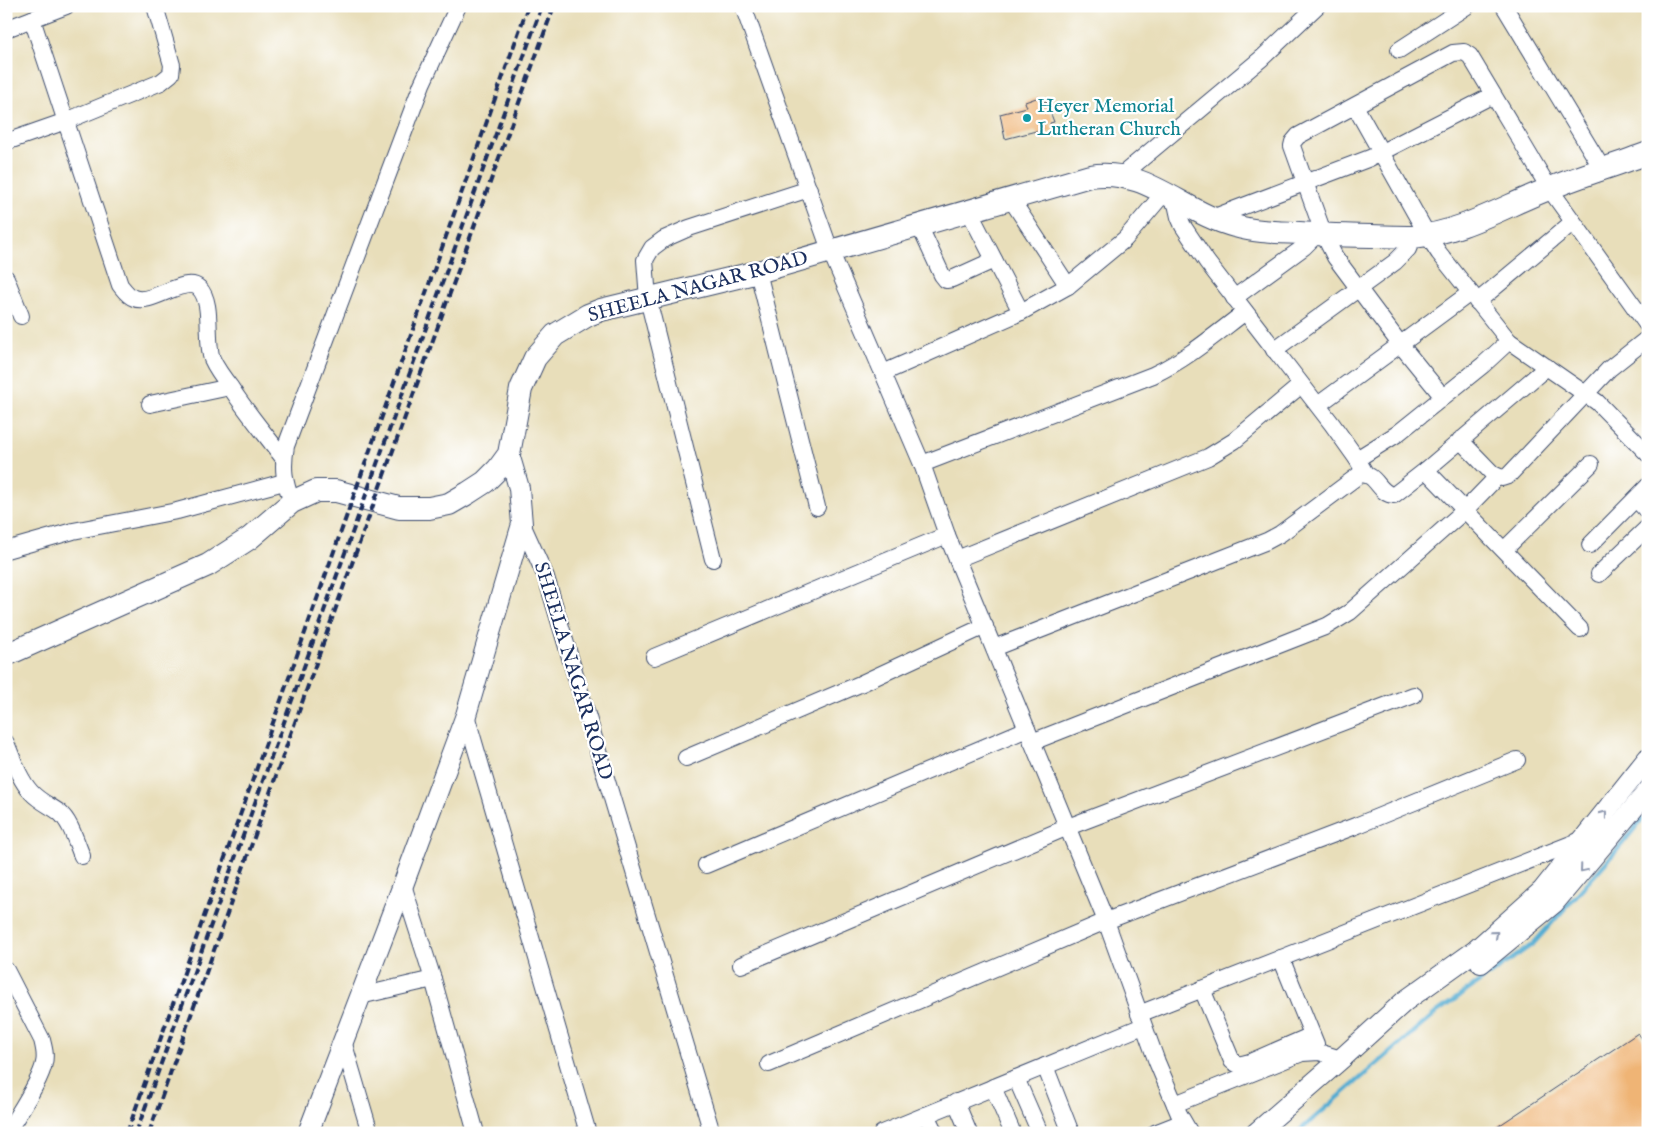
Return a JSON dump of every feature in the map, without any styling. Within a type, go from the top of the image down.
[{"type":"main road","name":"SHEELA NAGAR ROAD","points":[[509,454],[521,389],[535,358],[555,335],[588,315],[601,310],[758,272],[1090,176],[1122,175],[1147,183],[1212,218],[1234,226],[1258,231],[1320,235],[1420,237],[1462,225],[1549,188],[1648,153]]},
{"type":"main road","points":[[6,655],[208,565],[250,538],[288,492],[336,491],[399,508],[436,507],[449,504],[485,482],[509,454]]},
{"type":"street","points":[[6,29],[66,6]]},
{"type":"street","points":[[6,142],[66,121],[162,82],[171,74],[172,65],[155,6]]},
{"type":"street","points":[[743,6],[830,250],[922,464],[947,535],[1068,827],[1106,921],[1141,1020],[1175,1104],[1187,1128],[1155,1133]]},
{"type":"street","points":[[1122,175],[1262,58],[1317,6]]},
{"type":"street","points":[[1399,50],[1467,6]]},
{"type":"street","points":[[1504,6],[1603,170]]},
{"type":"street","points":[[6,550],[72,531],[288,492],[284,459],[286,446],[422,84],[456,7]]},
{"type":"street","points":[[32,20],[120,285],[133,298],[140,300],[182,286],[193,285],[199,288],[207,304],[210,352],[218,370],[284,459]]},
{"type":"street","points":[[1443,397],[1400,344],[1320,235],[1306,182],[1292,146],[1298,136],[1458,51],[1470,56],[1549,188],[1648,326]]},
{"type":"street","points":[[1212,218],[1380,153],[1493,95]]},
{"type":"street","points":[[1355,106],[1380,153],[1420,237],[1474,297],[1509,341],[1586,393],[1606,410],[1648,454]]},
{"type":"street","points":[[714,559],[648,299],[645,260],[652,248],[664,239],[689,228],[809,189]]},
{"type":"street","points":[[883,373],[1021,312],[1068,286],[1125,239],[1170,196],[1183,226],[1207,262],[1318,405],[1357,459],[1365,474]]},
{"type":"street","points":[[1011,199],[1068,286]]},
{"type":"street","points":[[969,211],[1021,312]]},
{"type":"street","points":[[1318,405],[1400,344],[1474,297],[1573,222]]},
{"type":"street","points":[[919,225],[946,280],[994,260]]},
{"type":"street","points":[[1234,298],[1320,235]]},
{"type":"street","points":[[1274,350],[1394,262],[1420,237]]},
{"type":"street","points":[[758,272],[817,507]]},
{"type":"street","points":[[6,278],[20,316]]},
{"type":"street","points":[[922,464],[1170,367],[1245,312]]},
{"type":"street","points":[[1460,440],[1497,477],[1508,476],[1609,369],[1648,338]]},
{"type":"street","points":[[1357,459],[1387,442],[1483,365],[1509,341]]},
{"type":"street","points":[[994,648],[1267,541],[1280,534],[1359,475],[1372,476],[1385,492],[1394,495],[1547,367]]},
{"type":"street","points":[[957,559],[1208,457],[1234,441],[1301,384]]},
{"type":"street","points":[[150,404],[230,387]]},
{"type":"street","name":"SHEELA NAGAR ROAD","points":[[509,454],[519,488],[522,524],[546,577],[712,1133]]},
{"type":"street","points":[[1504,550],[1591,464]]},
{"type":"street","points":[[1426,470],[1580,628]]},
{"type":"street","points":[[706,865],[1030,736],[1327,626],[1350,612],[1464,511],[1497,477]]},
{"type":"street","points":[[1590,546],[1648,486]]},
{"type":"street","points":[[1636,499],[1648,512]]},
{"type":"street","points":[[308,1133],[404,886],[466,715],[522,524]]},
{"type":"street","points":[[1599,574],[1648,527]]},
{"type":"street","points":[[654,657],[947,535]]},
{"type":"street","points":[[686,758],[860,684],[985,626]]},
{"type":"street","points":[[741,965],[1068,827],[1414,695]]},
{"type":"street","points":[[466,715],[588,1133]]},
{"type":"street","points":[[6,743],[30,791],[44,804],[60,813],[68,823],[82,856]]},
{"type":"street","points":[[1256,1133],[1405,1001],[1475,951],[1542,892],[1648,758]]},
{"type":"street","points":[[769,1064],[1106,921],[1358,824],[1517,760]]},
{"type":"street","points":[[1275,1133],[1411,1013],[1486,959],[1554,903],[1648,791]]},
{"type":"street","points":[[892,1131],[956,1102],[1045,1066],[1202,989],[1585,838]]},
{"type":"street","points":[[404,886],[476,1133]]},
{"type":"street","points":[[1281,958],[1319,1052]]},
{"type":"street","points":[[6,970],[42,1040],[45,1052],[44,1064],[39,1077],[7,1133]]},
{"type":"street","points":[[360,996],[432,979]]},
{"type":"street","points":[[1202,989],[1232,1061],[1236,1064],[1240,1065],[1250,1062],[1312,1035]]},
{"type":"street","points":[[343,1041],[370,1133]]},
{"type":"street","points":[[1175,1104],[1302,1053],[1319,1052],[1341,1059]]},
{"type":"street","points":[[1045,1066],[1071,1133]]},
{"type":"street","points":[[993,1087],[1005,1131],[1037,1126],[1016,1078]]},
{"type":"street","points":[[956,1102],[969,1133]]},
{"type":"street","points":[[926,1115],[935,1133]]},
{"type":"building","name":"Heyer Memorial Lutheran Church","points":[[1039,97],[1041,103],[1046,101],[1054,122],[1050,123],[1053,131],[1038,136],[1036,131],[1005,139],[1000,114],[1027,107],[1025,102]]},
{"type":"building","points":[[1638,1033],[1648,1047],[1648,1131],[1645,1133],[1488,1133]]},
{"type":"waterway","points":[[1297,1133],[1437,1012],[1533,944],[1617,850],[1648,812]]},
{"type":"railway","points":[[127,1133],[528,6]]},
{"type":"railway","points":[[136,1133],[542,6]]},
{"type":"railway","points":[[149,1133],[325,638],[554,6]]},
{"type":"place","name":"Heyer Memorial Lutheran Church","points":[[1027,118]]}]
